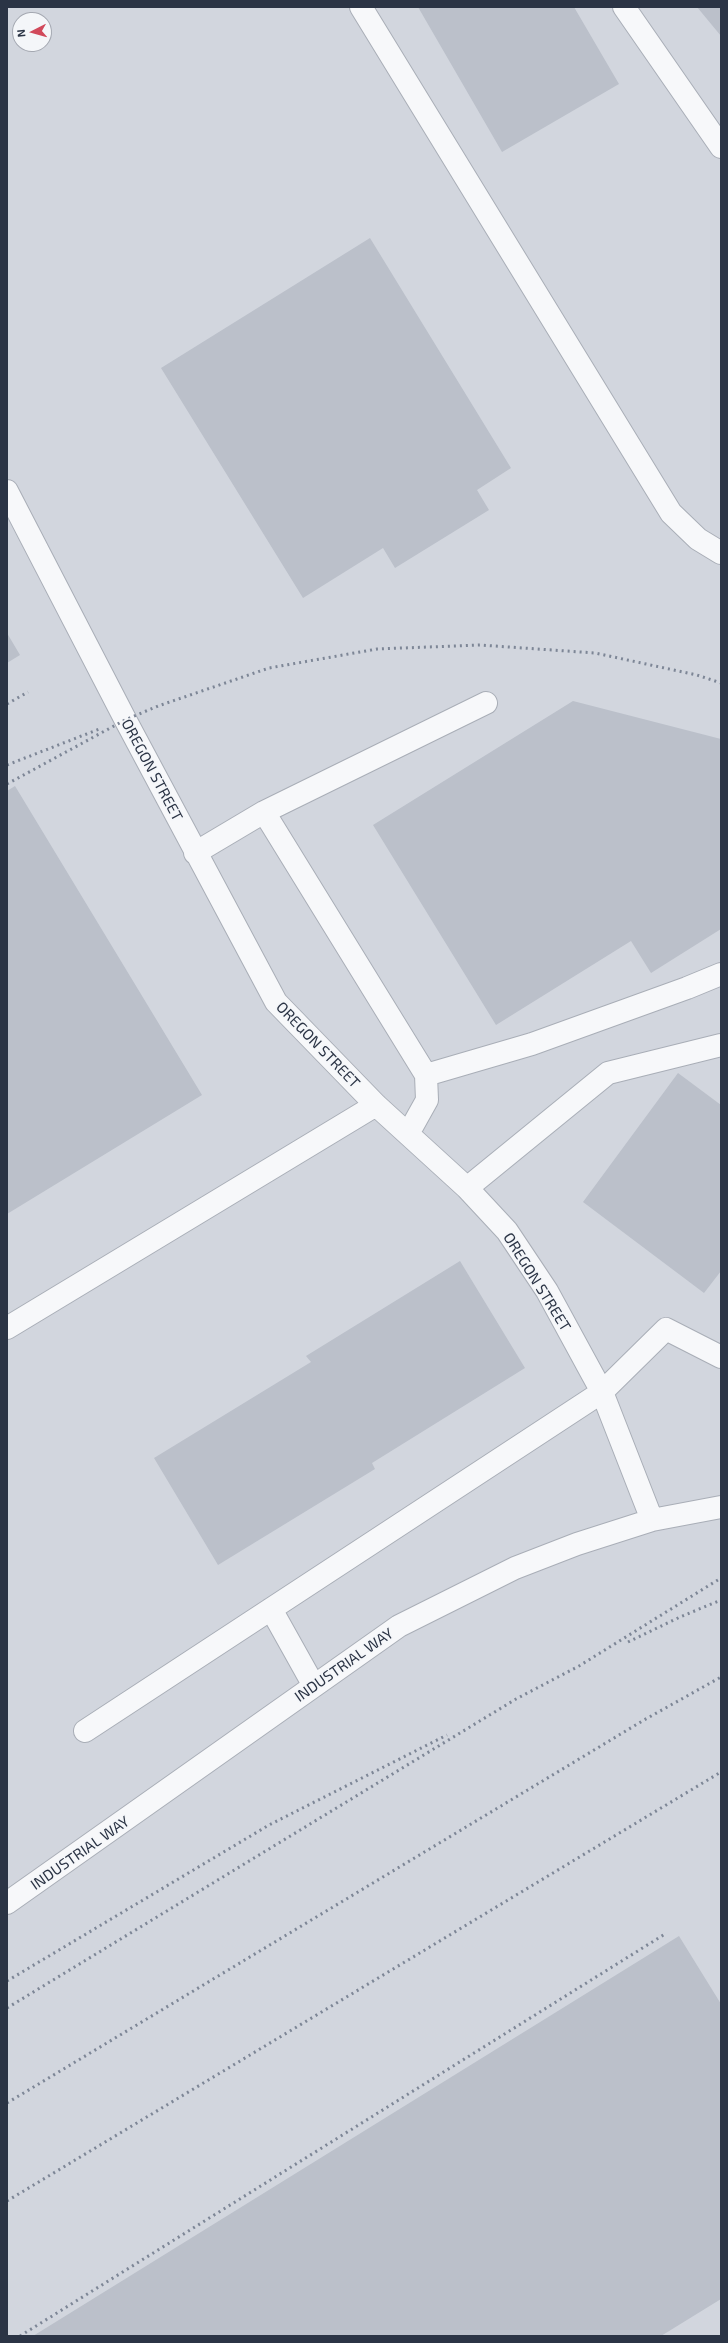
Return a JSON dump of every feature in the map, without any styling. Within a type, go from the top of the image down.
[{"type":"street","points":[[361,7],[671,513],[698,540],[721,554]]},
{"type":"street","points":[[624,7],[721,147]]},
{"type":"street","name":"OREGON STREET","points":[[7,491],[276,1002],[376,1105],[467,1188],[507,1231],[547,1291],[602,1392],[652,1520]]},
{"type":"street","points":[[196,852],[264,812],[486,703]]},
{"type":"street","points":[[264,812],[426,1075],[426,1100],[408,1134]]},
{"type":"street","points":[[426,1075],[532,1044],[687,988],[721,974]]},
{"type":"street","points":[[467,1188],[608,1073],[721,1046]]},
{"type":"street","points":[[7,1328],[376,1105]]},
{"type":"street","points":[[85,1731],[602,1392],[666,1329],[721,1358]]},
{"type":"street","name":"INDUSTRIAL WAY","points":[[7,1903],[399,1626],[515,1568],[578,1544],[652,1520],[721,1507]]},
{"type":"street","points":[[271,1609],[314,1686]]},
{"type":"shaded area","points":[[7,7],[721,7],[721,2336],[7,2336]]},
{"type":"building","points":[[418,7],[574,7],[619,84],[502,152]]},
{"type":"building","points":[[697,7],[721,7],[721,36]]},
{"type":"building","points":[[370,238],[511,468],[477,490],[489,510],[395,568],[383,548],[303,598],[161,368]]},
{"type":"building","points":[[7,633],[20,655],[7,663]]},
{"type":"building","points":[[573,701],[721,739],[721,929],[651,973],[631,941],[496,1025],[373,825]]},
{"type":"building","points":[[15,786],[202,1095],[7,1214],[7,791]]},
{"type":"building","points":[[678,1073],[721,1105],[721,1271],[704,1293],[583,1202]]},
{"type":"building","points":[[460,1261],[525,1368],[372,1463],[375,1469],[218,1565],[154,1458],[311,1362],[306,1356]]},
{"type":"building","points":[[679,1936],[721,2004],[721,2299],[661,2336],[33,2336]]},
{"type":"railway","points":[[7,784],[125,720],[158,706],[269,668],[377,649],[480,645],[595,653],[697,675],[721,683]]},
{"type":"railway","points":[[7,704],[28,692]]},
{"type":"railway","points":[[7,765],[102,728]]},
{"type":"railway","points":[[7,2008],[516,1699],[579,1666],[721,1578]]},
{"type":"railway","points":[[628,1642],[680,1617],[721,1600]]},
{"type":"railway","points":[[7,2103],[644,1720],[721,1677]]},
{"type":"railway","points":[[7,1981],[269,1825],[447,1735]]},
{"type":"railway","points":[[7,2201],[721,1772]]},
{"type":"railway","points":[[20,2336],[665,1934]]}]
